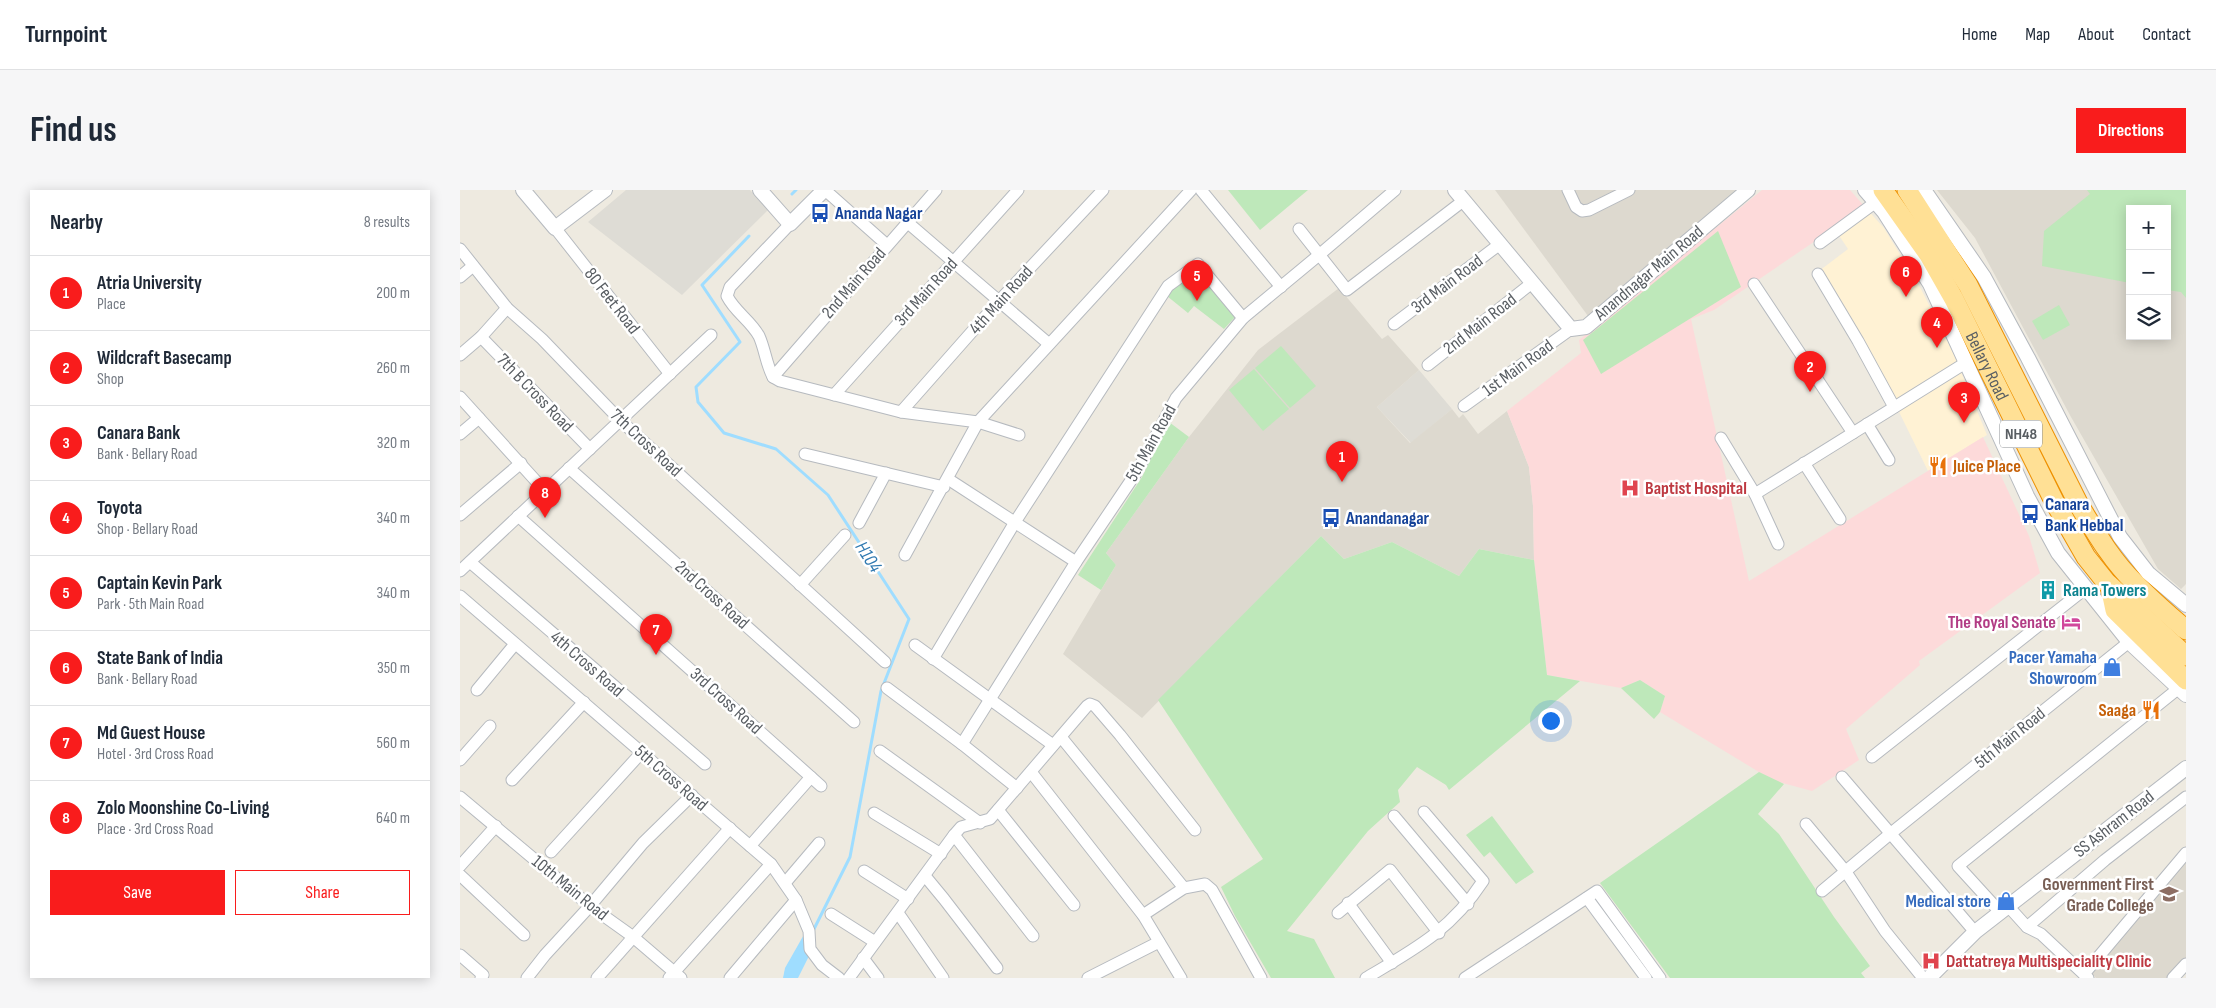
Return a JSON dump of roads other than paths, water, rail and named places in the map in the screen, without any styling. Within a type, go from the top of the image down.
[{"type":"highway","name":"Bellary Road","points":[[1907,190],[1968,286],[2094,531],[2113,558],[2135,583],[2186,630]]},
{"type":"highway","name":"Bellary Road","points":[[1879,196],[1930,255],[1954,299],[2069,531],[2086,557],[2110,586],[2186,656]]},
{"type":"highway","points":[[2110,586],[2115,610],[2184,688]]},
{"type":"street","points":[[523,190],[555,228],[605,190]]},
{"type":"street","points":[[760,190],[790,224]]},
{"type":"street","points":[[886,244],[824,190],[730,286],[726,296],[733,307],[749,322],[759,337],[773,377],[780,381],[901,412],[978,422],[1019,435]]},
{"type":"street","name":"2nd Main Road","points":[[773,377],[886,244],[936,190]]},
{"type":"street","name":"3rd Main Road","points":[[834,395],[1018,190]]},
{"type":"street","name":"4th Main Road","points":[[901,412],[999,301],[1103,190]]},
{"type":"street","points":[[905,555],[978,422],[1191,190]]},
{"type":"street","points":[[1200,190],[1281,287]]},
{"type":"street","name":"5th Main Road","points":[[962,744],[1076,562],[1136,474],[1176,398],[1243,318],[1320,256],[1395,190]]},
{"type":"street","points":[[1568,190],[1576,207],[1582,211],[1589,210],[1629,190]]},
{"type":"street","name":"Anandnagar Main Road","points":[[1571,329],[1586,327],[1748,190]]},
{"type":"street","points":[[1865,190],[1879,196],[1930,284],[2042,525],[2058,553],[2129,642],[2184,688],[1958,866],[2004,909],[2027,927],[2041,934],[2086,976],[2186,853]]},
{"type":"street","points":[[1924,190],[1984,277],[2120,537],[2148,573],[2186,605]]},
{"type":"street","points":[[1298,229],[1347,290],[1459,195],[1571,329]]},
{"type":"street","points":[[1820,243],[1879,196]]},
{"type":"street","points":[[907,222],[1049,344]]},
{"type":"street","name":"80 Feet Road","points":[[555,228],[670,374]]},
{"type":"street","name":"3rd Main Road","points":[[1394,324],[1500,244]]},
{"type":"street","name":"7th Cross Road","points":[[460,249],[507,308],[542,339],[621,420],[885,662]]},
{"type":"street","points":[[933,659],[1015,522],[1168,286],[1198,264],[1243,318]]},
{"type":"street","points":[[460,277],[473,266]]},
{"type":"street","points":[[1818,274],[1894,407]]},
{"type":"street","name":"2nd Main Road","points":[[1428,365],[1532,283]]},
{"type":"street","points":[[1754,284],[1853,433]]},
{"type":"street","points":[[460,355],[507,308]]},
{"type":"street","name":"1st Main Road","points":[[1464,406],[1571,329]]},
{"type":"street","points":[[460,571],[711,335]]},
{"type":"street","name":"7th B Cross Road","points":[[480,337],[590,449]]},
{"type":"street","points":[[1755,494],[1967,362]]},
{"type":"street","points":[[460,397],[546,490]]},
{"type":"street","points":[[460,434],[479,418]]},
{"type":"street","points":[[1867,424],[1890,460]]},
{"type":"street","points":[[1721,438],[1755,494],[1778,544]]},
{"type":"street","points":[[805,454],[886,473],[946,483],[1015,522],[1076,562]]},
{"type":"street","points":[[1804,463],[1840,519]]},
{"type":"street","points":[[460,515],[521,464]]},
{"type":"street","name":"2nd Cross Road","points":[[569,468],[854,722]]},
{"type":"street","points":[[859,523],[886,473]]},
{"type":"street","name":"3rd Cross Road","points":[[518,516],[820,786]]},
{"type":"street","points":[[800,585],[845,535]]},
{"type":"street","name":"4th Cross Road","points":[[470,562],[705,764]]},
{"type":"street","points":[[1872,757],[2085,589]]},
{"type":"street","name":"5th Cross Road","points":[[460,596],[771,864],[796,900],[809,937],[810,949],[822,965],[839,978]]},
{"type":"street","name":"5th Main Road","points":[[1822,891],[2129,642]]},
{"type":"street","points":[[476,690],[516,644]]},
{"type":"street","points":[[915,646],[1057,741],[1184,888]]},
{"type":"street","points":[[887,688],[1017,788]]},
{"type":"street","points":[[512,780],[584,702]]},
{"type":"street","points":[[849,978],[961,827],[990,819],[1086,706],[1090,704],[1095,706],[1120,735],[1196,830]]},
{"type":"street","points":[[460,760],[490,726]]},
{"type":"street","points":[[551,852],[642,752]]},
{"type":"street","points":[[880,752],[980,823]]},
{"type":"street","name":"SS Ashram Road","points":[[1929,978],[1975,932],[2186,768]]},
{"type":"street","points":[[1031,772],[1143,915],[1181,978]]},
{"type":"street","points":[[750,846],[811,777]]},
{"type":"street","points":[[1842,777],[1975,932]]},
{"type":"street","points":[[527,978],[643,843],[692,795]]},
{"type":"street","name":"10th Main Road","points":[[460,797],[590,906],[632,936],[675,976]]},
{"type":"street","points":[[2027,927],[2105,860],[2186,797]]},
{"type":"street","points":[[998,810],[1074,905]]},
{"type":"street","points":[[1366,978],[1439,933],[1468,904],[1483,881],[1424,812]]},
{"type":"street","points":[[874,813],[941,854]]},
{"type":"street","points":[[1394,816],[1468,904]]},
{"type":"street","points":[[1806,824],[1846,872],[1885,931],[1924,978]]},
{"type":"street","points":[[460,866],[496,826]]},
{"type":"street","points":[[597,978],[632,936],[730,828]]},
{"type":"street","points":[[954,835],[1033,936]]},
{"type":"street","points":[[785,883],[819,843]]},
{"type":"street","points":[[675,976],[771,864]]},
{"type":"street","points":[[1338,913],[1390,870],[1439,933]]},
{"type":"street","points":[[864,871],[908,899]]},
{"type":"street","points":[[460,875],[524,935]]},
{"type":"street","points":[[925,876],[997,968]]},
{"type":"street","points":[[1143,915],[1184,888],[1206,884],[1212,890],[1261,978]]},
{"type":"street","points":[[1465,978],[1592,895]]},
{"type":"street","points":[[1592,895],[1646,978]]},
{"type":"street","points":[[1592,895],[1660,978]]},
{"type":"street","points":[[730,978],[796,900]]},
{"type":"street","points":[[1348,903],[1392,963]]},
{"type":"street","points":[[898,913],[943,978]]},
{"type":"street","points":[[831,914],[875,942]]},
{"type":"street","points":[[1088,978],[1159,942]]},
{"type":"street","points":[[460,955],[483,975],[481,978]]},
{"type":"street","points":[[863,958],[878,978]]},
{"type":"street","points":[[2173,978],[2186,964]]},
{"type":"water","points":[[806,931],[811,952],[798,978],[783,978],[785,968]]},
{"type":"waterway","name":"H104","points":[[792,194],[796,190]]},
{"type":"waterway","name":"H104","points":[[749,236],[702,285],[740,342],[696,387],[698,402],[724,433],[776,449],[828,495],[909,619],[881,691],[850,857],[813,931]]},
{"type":"place","name":"Ananda Nagar","points":[[820,213]]},
{"type":"place","name":"State Bank of India","points":[[1906,297]]},
{"type":"place","name":"Captain Kevin Park","points":[[1197,301]]},
{"type":"place","name":"Toyota","points":[[1937,348]]},
{"type":"place","name":"Wildcraft Basecamp","points":[[1810,392]]},
{"type":"place","name":"Canara Bank","points":[[1964,423]]},
{"type":"place","name":"Juice Place","points":[[1938,466]]},
{"type":"place","name":"Atria University","points":[[1342,482]]},
{"type":"place","name":"Baptist Hospital","points":[[1630,488]]},
{"type":"place","name":"Canara Bank Hebbal","points":[[2030,514]]},
{"type":"place","name":"Zolo Moonshine Co-Living","points":[[545,518]]},
{"type":"place","name":"Anandanagar","points":[[1331,518]]},
{"type":"place","name":"Rama Towers","points":[[2048,590]]},
{"type":"place","name":"The Royal Senate","points":[[2071,622]]},
{"type":"place","name":"Md Guest House","points":[[656,655]]},
{"type":"place","name":"Pacer Yamaha Showroom","points":[[2112,667]]},
{"type":"place","name":"Saaga","points":[[2151,710]]},
{"type":"place","name":"Government First Grade College","points":[[2169,894]]},
{"type":"place","name":"Medical store","points":[[2006,901]]},
{"type":"place","name":"Dattatreya Multispeciality Clinic","points":[[1931,961]]}]
